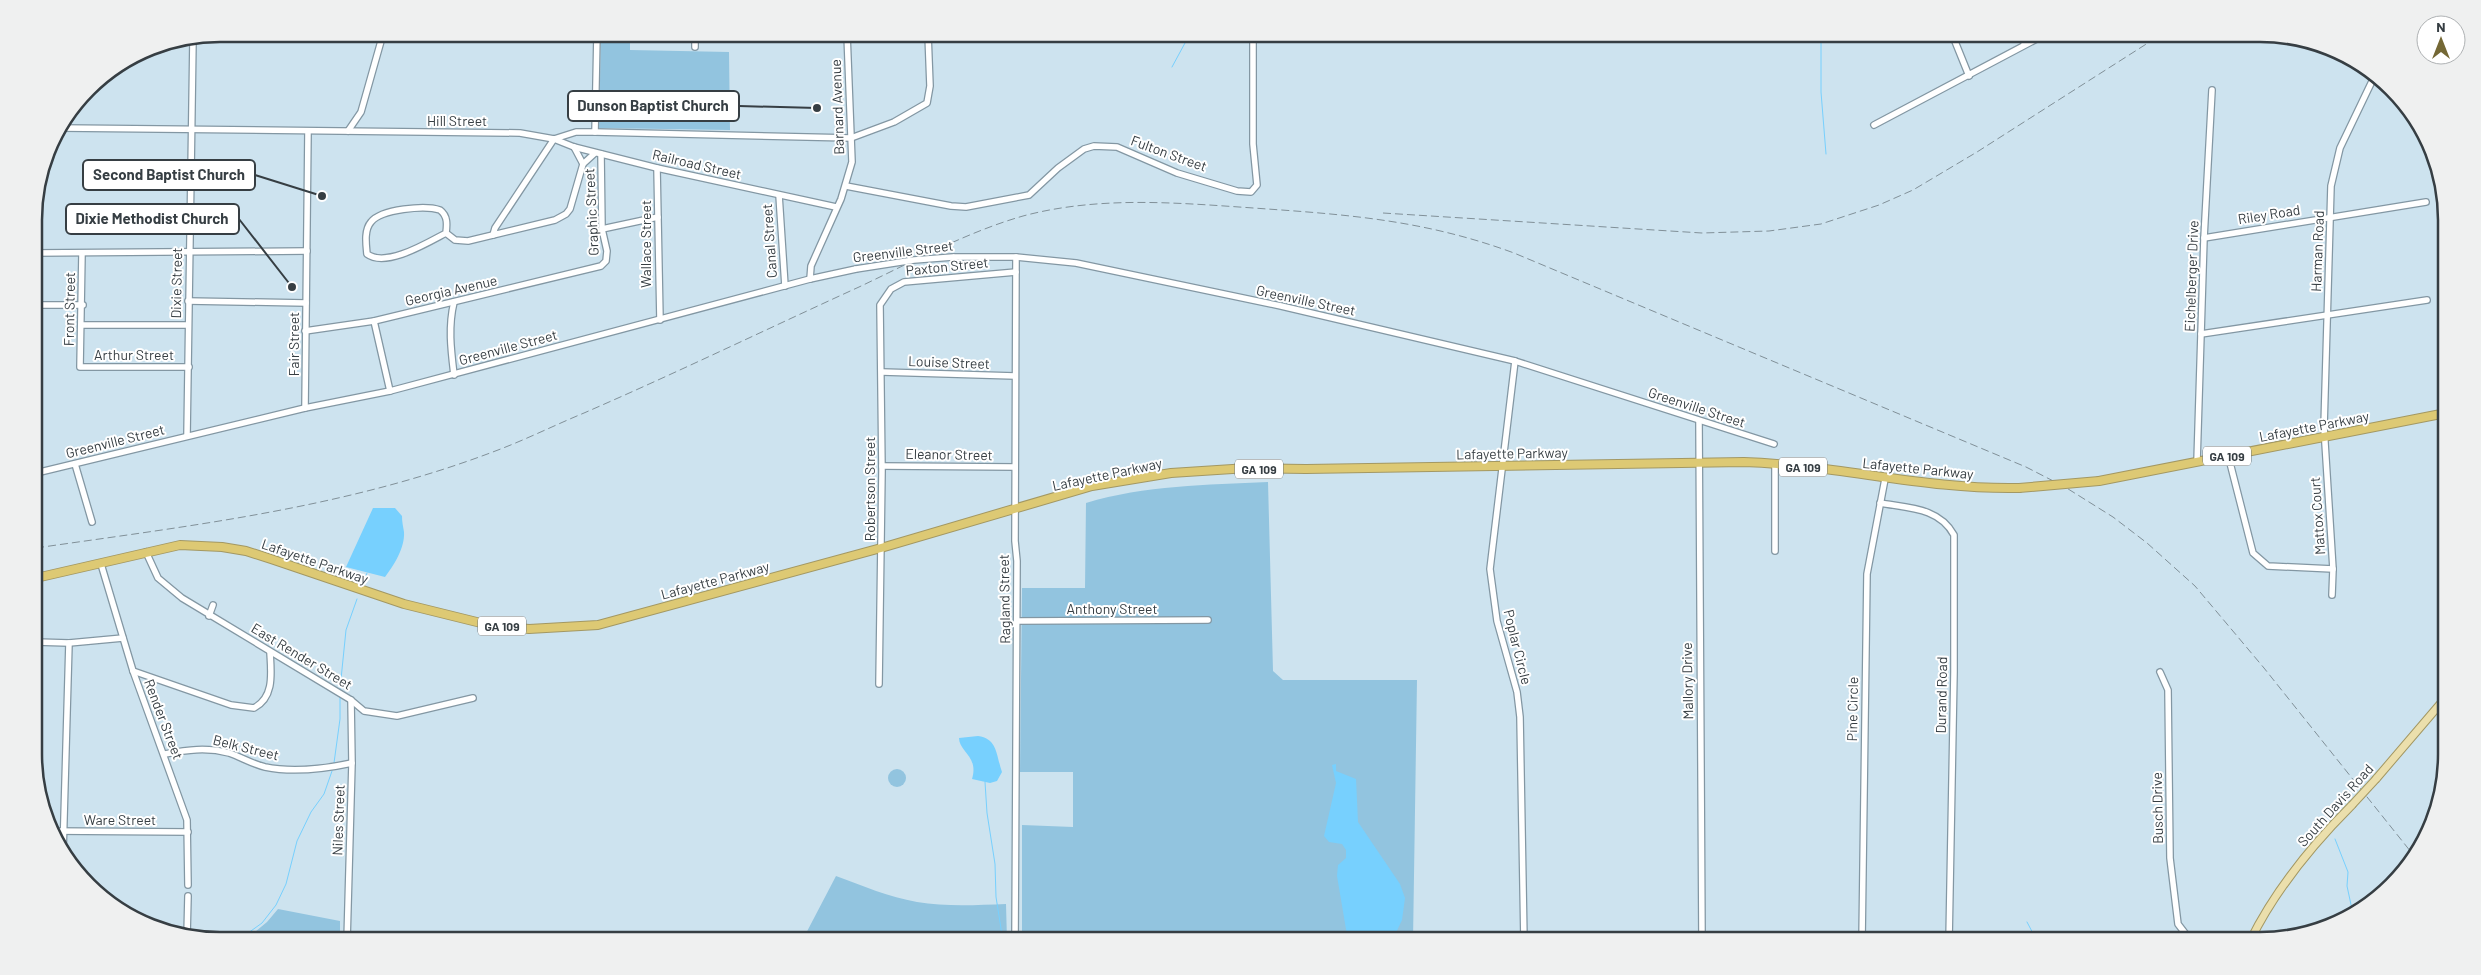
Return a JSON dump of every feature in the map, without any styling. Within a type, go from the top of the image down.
[{"type":"highway","name":"Lafayette Parkway","points":[[42,577],[146,552],[180,546],[246,551],[404,604],[488,624],[529,628],[598,624],[882,548],[1092,486],[1171,473],[1248,468],[1697,462],[1775,464],[1947,486],[2019,488],[2099,481],[2438,415]]},
{"type":"main road","name":"South Davis Road","points":[[2255,932],[2286,881],[2323,834],[2352,806],[2438,707]]},
{"type":"street","points":[[348,131],[361,112],[380,42]]},
{"type":"street","points":[[596,132],[597,42]]},
{"type":"street","points":[[695,42],[695,47]]},
{"type":"street","name":"Barnard Avenue","points":[[810,279],[814,256],[846,186],[852,162],[847,42]]},
{"type":"street","points":[[851,138],[894,122],[927,103],[930,86],[928,42]]},
{"type":"street","name":"Fulton Street","points":[[846,186],[951,206],[966,207],[1029,195],[1058,168],[1084,149],[1094,146],[1117,147],[1178,173],[1237,191],[1251,192],[1257,185],[1253,144],[1253,42]]},
{"type":"street","points":[[1955,42],[1969,76]]},
{"type":"street","points":[[1874,125],[1969,76],[2029,42]]},
{"type":"street","name":"Dixie Street","points":[[188,436],[192,45]]},
{"type":"street","name":"Harman Road","points":[[2325,437],[2331,186],[2338,157],[2372,82]]},
{"type":"street","name":"Eichelberger Drive","points":[[2198,462],[2204,238],[2212,90]]},
{"type":"street","name":"Hill Street","points":[[68,128],[485,132],[529,134],[554,139],[576,132],[851,138]]},
{"type":"street","name":"Fair Street","points":[[305,408],[308,131]]},
{"type":"street","points":[[493,235],[495,228],[554,139]]},
{"type":"street","name":"Railroad Street","points":[[554,139],[574,147],[657,168],[836,207]]},
{"type":"street","points":[[446,234],[454,240],[468,241],[555,220],[566,214],[572,203],[582,164],[574,147]]},
{"type":"street","points":[[582,164],[598,153]]},
{"type":"street","name":"Graphic Street","points":[[598,153],[602,229],[607,252],[606,260],[601,266]]},
{"type":"street","name":"Wallace Street","points":[[657,168],[660,320]]},
{"type":"street","name":"Canal Street","points":[[779,195],[785,286]]},
{"type":"street","name":"Riley Road","points":[[2204,238],[2426,202]]},
{"type":"street","points":[[428,208],[440,210],[444,212],[447,223],[446,234],[412,250],[384,259],[378,259],[367,254],[367,232],[369,226],[372,221],[389,212],[428,208]]},
{"type":"street","points":[[602,229],[658,216]]},
{"type":"street","points":[[43,253],[307,251]]},
{"type":"street","name":"Front Street","points":[[80,367],[83,305],[82,252]]},
{"type":"street","name":"Greenville Street","points":[[43,471],[305,408],[390,391],[810,279],[906,261],[953,257],[1016,257],[1076,263],[1122,271],[1515,362],[1774,444]]},
{"type":"street","name":"Ragland Street","points":[[1014,932],[1017,620],[1015,508],[1016,257]]},
{"type":"street","name":"Georgia Avenue","points":[[305,331],[374,321],[601,266]]},
{"type":"street","name":"Paxton Street","points":[[884,295],[891,288],[904,282],[1016,272]]},
{"type":"street","name":"Robertson Street","points":[[879,684],[882,548],[880,304],[884,295]]},
{"type":"street","points":[[188,300],[306,303]]},
{"type":"street","points":[[2201,334],[2427,300]]},
{"type":"street","points":[[454,302],[451,316],[450,343],[454,374]]},
{"type":"street","points":[[43,305],[83,305]]},
{"type":"street","points":[[374,321],[390,391]]},
{"type":"street","points":[[82,325],[188,325]]},
{"type":"street","name":"Poplar Circle","points":[[1515,362],[1490,570],[1497,621],[1517,692],[1520,717],[1524,932]]},
{"type":"street","name":"Arthur Street","points":[[80,367],[189,367]]},
{"type":"street","name":"Louise Street","points":[[882,372],[1016,376]]},
{"type":"street","name":"Mallory Drive","points":[[1698,421],[1702,932]]},
{"type":"street","name":"Mattox Court","points":[[2325,437],[2333,569],[2332,595]]},
{"type":"street","points":[[2228,456],[2253,553],[2268,566],[2333,569]]},
{"type":"street","points":[[75,464],[92,522]]},
{"type":"street","points":[[1775,464],[1775,551]]},
{"type":"street","name":"Eleanor Street","points":[[882,466],[1015,467]]},
{"type":"street","name":"Pine Circle","points":[[1862,932],[1867,574],[1885,479]]},
{"type":"street","name":"Durand Road","points":[[1880,503],[1933,514],[1946,522],[1954,535],[1954,672],[1949,932]]},
{"type":"street","name":"East Render Street","points":[[146,552],[158,578],[167,587],[209,616],[351,700],[364,711],[397,716],[473,698]]},
{"type":"street","name":"Render Street","points":[[101,564],[133,671],[165,754],[187,820],[188,885]]},
{"type":"street","points":[[209,616],[213,605]]},
{"type":"street","name":"Anthony Street","points":[[1017,620],[1208,620]]},
{"type":"street","points":[[42,642],[69,643],[123,638]]},
{"type":"street","points":[[63,838],[69,643]]},
{"type":"street","points":[[133,671],[231,705],[254,708],[266,698],[271,681],[270,652]]},
{"type":"street","name":"Busch Drive","points":[[2160,672],[2168,690],[2170,858],[2178,924],[2184,932]]},
{"type":"street","name":"Niles Street","points":[[347,932],[352,763],[351,700]]},
{"type":"street","name":"Belk Street","points":[[165,754],[192,749],[209,749],[230,754],[265,767],[298,770],[352,763]]},
{"type":"street","name":"Ware Street","points":[[63,832],[188,832]]},
{"type":"street","points":[[187,929],[188,896]]},
{"type":"shaded area","points":[[601,42],[630,42],[630,50],[729,52],[730,130],[599,128]]},
{"type":"shaded area","points":[[1268,482],[1273,671],[1283,680],[1417,680],[1413,932],[1022,932],[1022,825],[1073,827],[1073,772],[1020,772],[1022,588],[1085,588],[1086,503],[1153,489]]},
{"type":"shaded area","points":[[373,508],[395,508],[402,516],[403,544],[395,562],[385,577],[346,567]]},
{"type":"shaded area","points":[[978,736],[989,740],[993,744],[1002,772],[997,781],[990,783],[972,779],[973,765],[959,738]]},
{"type":"shaded area","points":[[1336,764],[1336,771],[1356,779],[1358,822],[1400,884],[1405,898],[1402,920],[1396,932],[1346,932],[1337,876],[1338,865],[1346,858],[1346,850],[1342,844],[1329,842],[1324,836],[1336,783],[1332,765]]},
{"type":"shaded area","points":[[897,769],[903,772],[906,778],[903,784],[897,787],[891,784],[888,778],[891,772]]},
{"type":"shaded area","points":[[836,876],[886,894],[928,904],[1006,904],[1007,932],[807,932]]},
{"type":"shaded area","points":[[278,909],[340,921],[340,932],[255,932]]},
{"type":"waterway","points":[[1172,67],[1185,42]]},
{"type":"waterway","points":[[1821,42],[1821,92],[1826,154]]},
{"type":"waterway","points":[[364,581],[367,573]]},
{"type":"waterway","points":[[340,689],[346,630],[357,599]]},
{"type":"waterway","points":[[334,763],[340,719],[340,698]]},
{"type":"waterway","points":[[250,932],[262,923],[276,905],[286,884],[297,841],[311,812],[324,794],[332,771]]},
{"type":"waterway","points":[[985,782],[987,813],[995,864],[996,897],[1002,932]]},
{"type":"waterway","points":[[2335,839],[2348,872],[2347,886],[2352,908]]},
{"type":"waterway","points":[[2027,922],[2032,932]]},
{"type":"railway","points":[[1383,213],[1702,233],[1769,231],[1821,224],[1879,205],[1913,190],[1977,152],[2149,42]]},
{"type":"railway","points":[[42,547],[270,512],[384,487],[441,470],[530,437],[687,367],[940,248],[981,230],[1023,216],[1077,206],[1131,202],[1212,205],[1344,215],[1445,232],[1514,253],[2026,467],[2065,487],[2113,517],[2147,543],[2195,586],[2264,668],[2410,851]]},
{"type":"place","name":"Dunson Baptist Church","points":[[817,108]]},
{"type":"place","name":"Second Baptist Church","points":[[322,196]]},
{"type":"place","name":"Dixie Methodist Church","points":[[292,287]]}]
